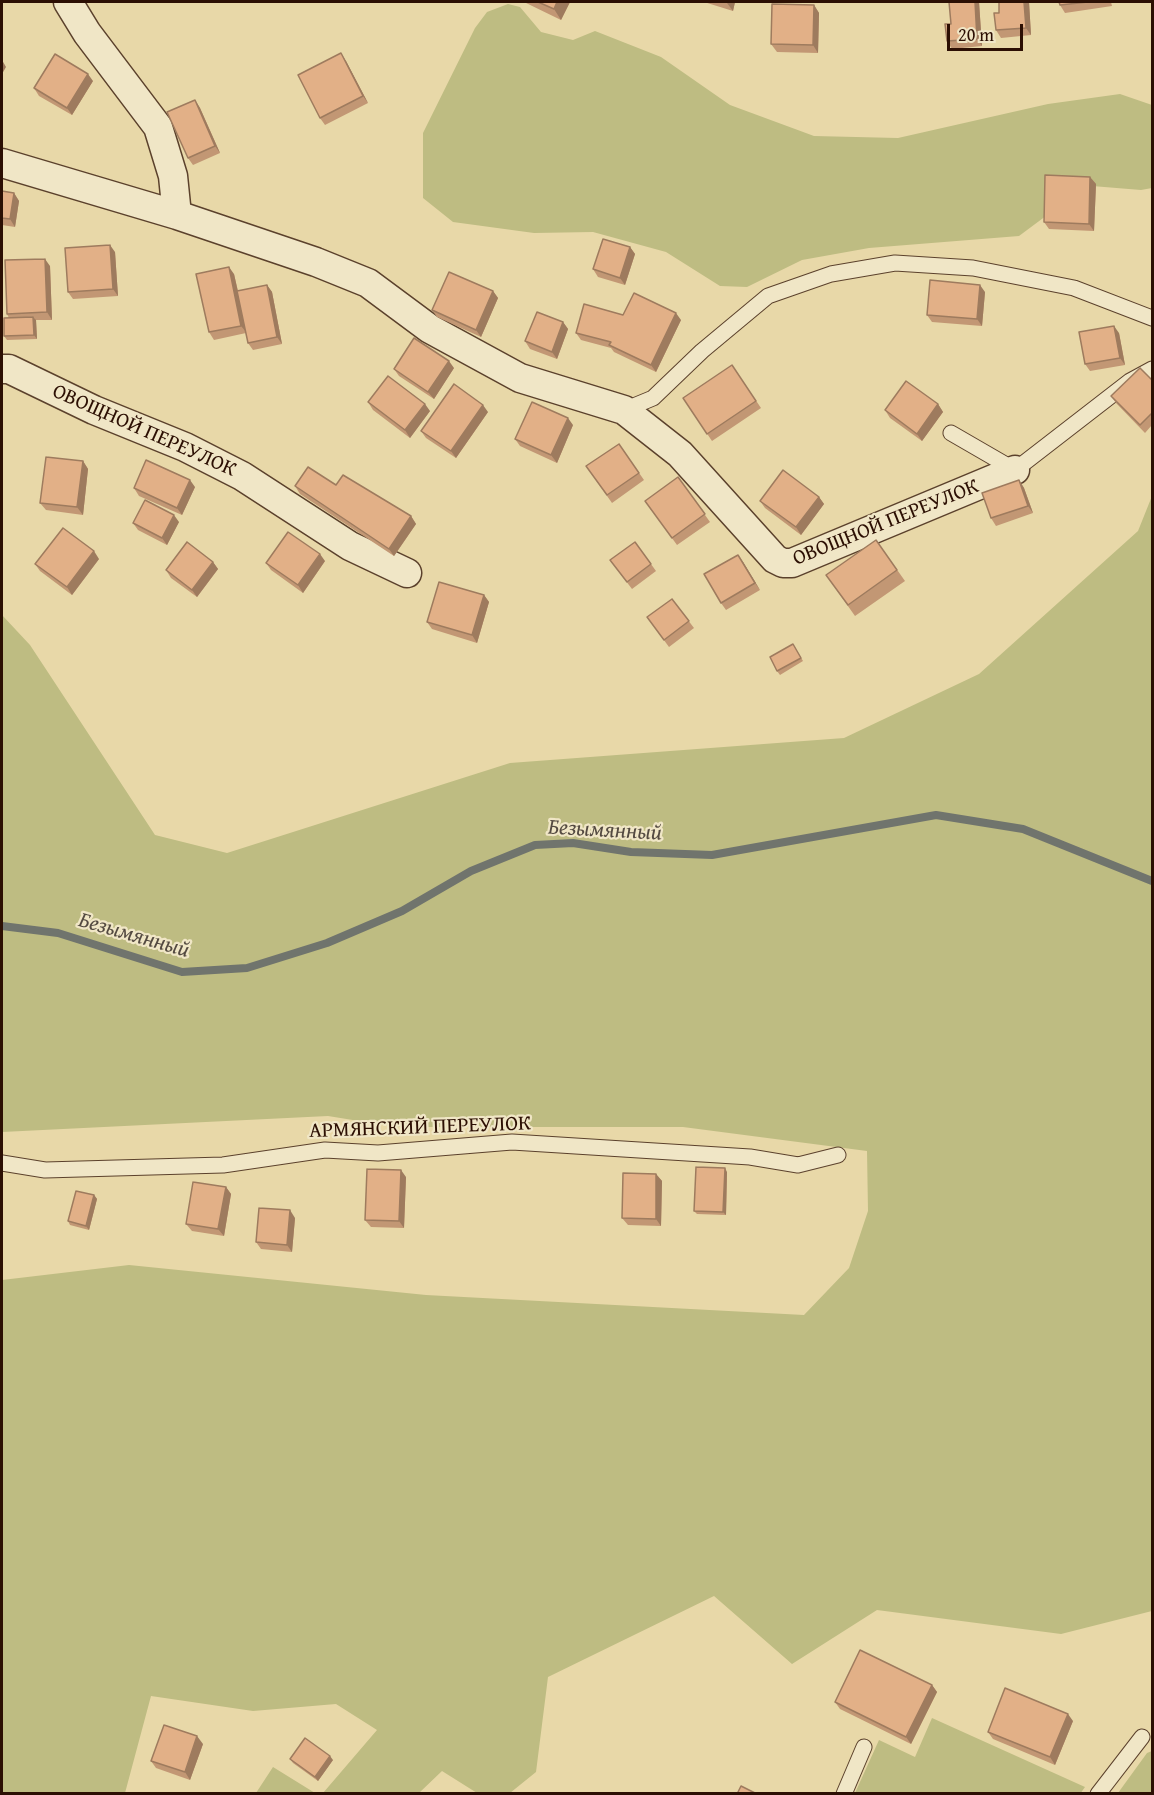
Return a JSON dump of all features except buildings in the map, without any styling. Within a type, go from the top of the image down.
[{"type":"street","points":[[68,2],[87,33],[158,127],[173,176],[177,215]]},
{"type":"street","name":"ОВОЩНОЙ ПЕРЕУЛОК","points":[[2,163],[177,215],[316,262],[368,283],[430,329],[520,378],[624,410],[680,454],[775,560],[783,563],[792,563],[1015,470]]},
{"type":"street","name":"ОВОЩНОЙ ПЕРЕУЛОК","points":[[2,369],[9,369],[94,410],[185,447],[243,476],[350,546],[407,573]]},
{"type":"lane","points":[[624,410],[653,398],[702,351],[768,296],[831,274],[895,263],[973,268],[1074,288],[1152,318]]},
{"type":"lane","points":[[951,433],[1015,470],[1130,381],[1152,369]]},
{"type":"lane","name":"АРМЯНСКИЙ ПЕРЕУЛОК","points":[[2,1163],[45,1170],[223,1165],[325,1150],[378,1153],[512,1142],[750,1157],[798,1165],[838,1155]]},
{"type":"lane","points":[[1098,1794],[1142,1737]]},
{"type":"lane","points":[[844,1794],[864,1748]]},
{"type":"shaded area","points":[[508,4],[520,7],[541,32],[573,40],[595,31],[661,57],[730,105],[814,136],[898,138],[1048,104],[1120,94],[1152,105],[1152,188],[1141,190],[1092,186],[1062,204],[1019,236],[869,248],[802,260],[747,287],[720,286],[666,252],[593,232],[534,233],[453,222],[423,198],[423,133],[475,28],[487,12]]},
{"type":"shaded area","points":[[1152,496],[1152,1611],[1061,1634],[877,1610],[792,1664],[714,1596],[548,1677],[536,1772],[510,1793],[477,1793],[442,1771],[419,1793],[323,1793],[377,1730],[336,1704],[253,1711],[151,1696],[125,1793],[2,1793],[2,1280],[129,1265],[426,1295],[804,1315],[849,1268],[868,1211],[867,1151],[683,1127],[396,1127],[328,1116],[2,1132],[2,615],[30,645],[155,835],[227,853],[510,763],[844,738],[979,674],[1138,531]]},
{"type":"shaded area","points":[[932,1718],[1085,1787],[1080,1794],[855,1793],[879,1740],[915,1757]]},
{"type":"shaded area","points":[[1152,1751],[1152,1793],[1118,1793],[1147,1753]]},
{"type":"shaded area","points":[[273,1767],[315,1793],[256,1793]]},
{"type":"waterway","name":"Безымянный","points":[[2,926],[58,933],[182,972],[247,968],[327,943],[402,911],[471,871],[535,845],[573,843],[631,852],[712,855],[936,815],[1023,829],[1152,881]]}]
